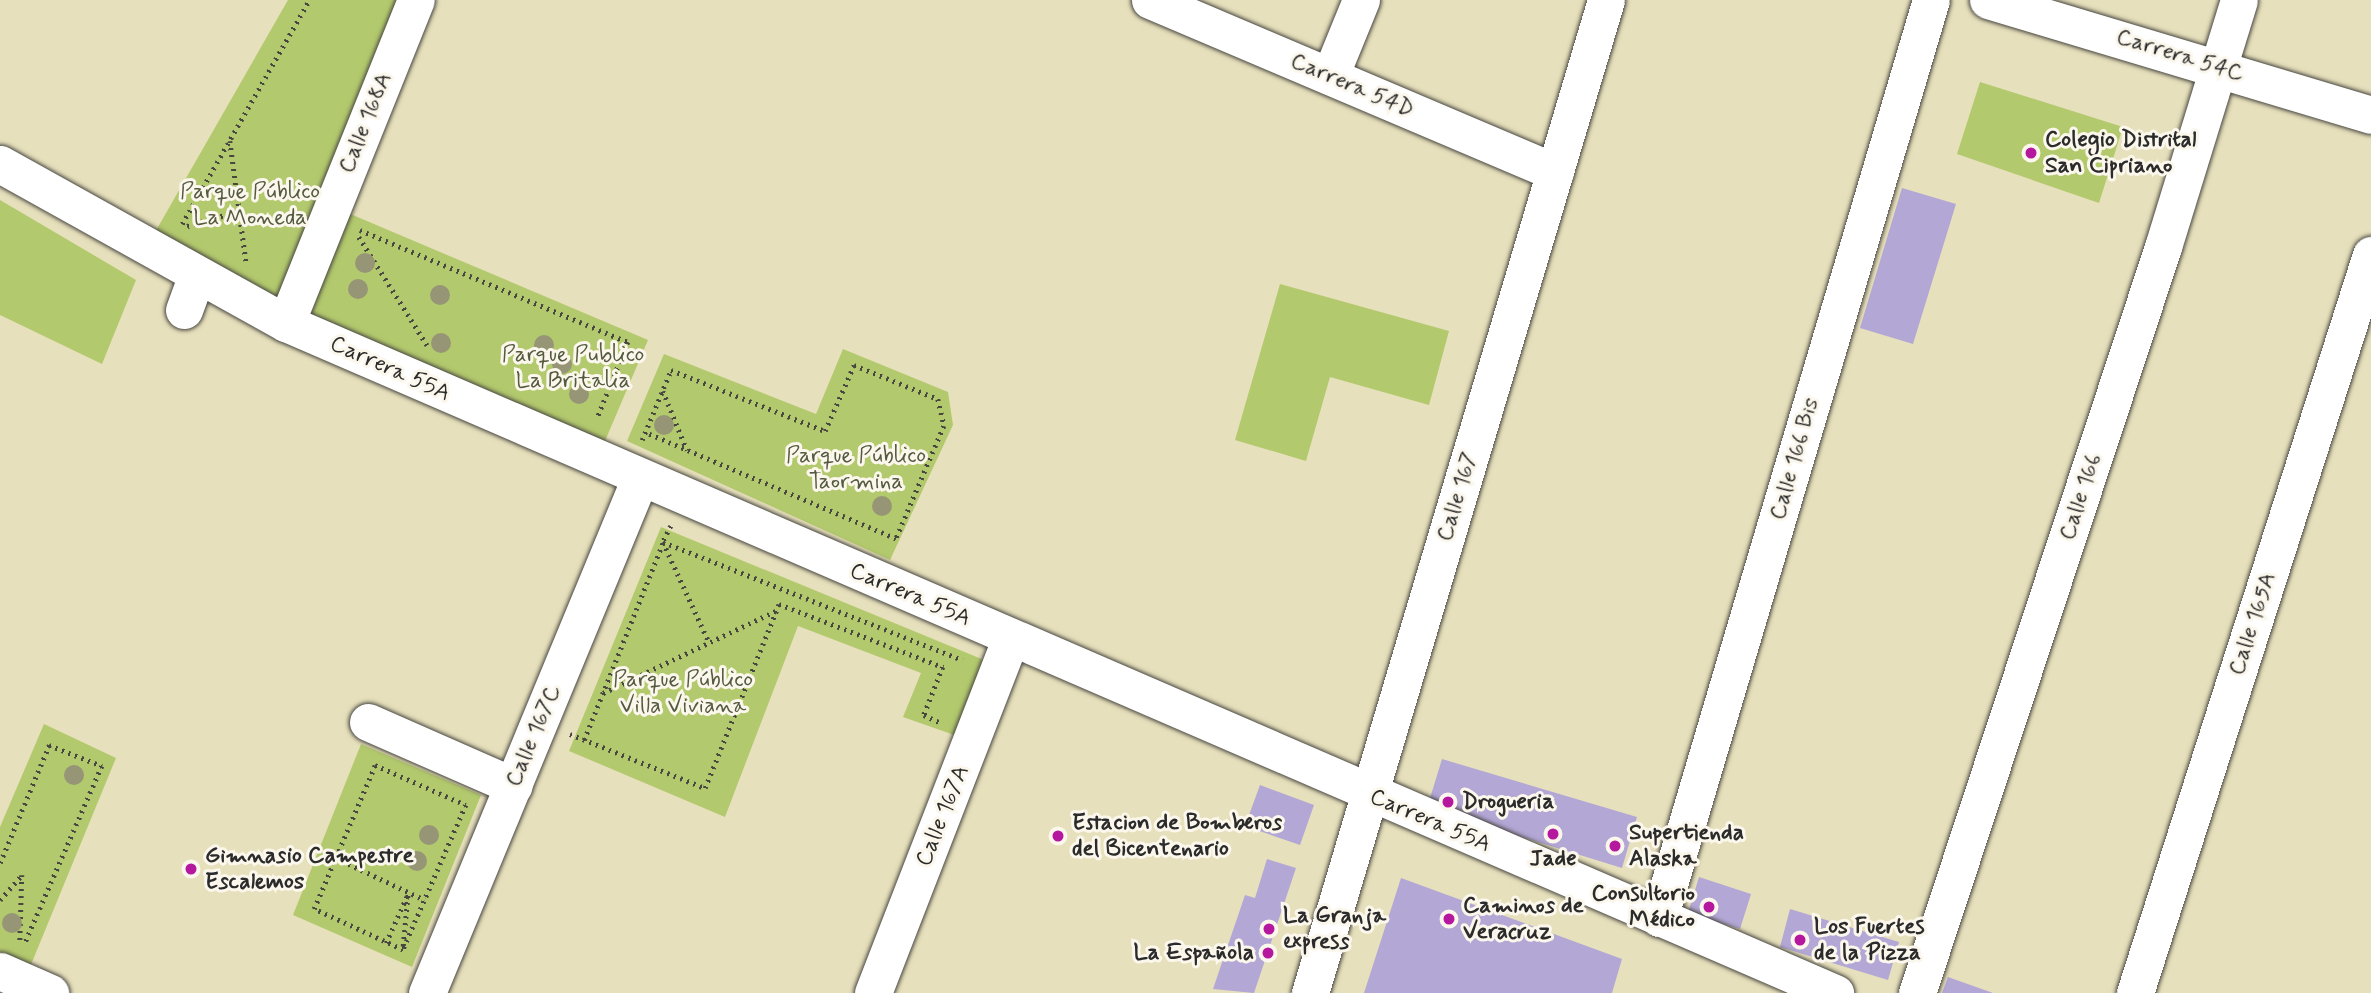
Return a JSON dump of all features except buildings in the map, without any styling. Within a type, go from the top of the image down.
[{"type":"street","name":"Calle 168A","points":[[286,323],[416,0]]},
{"type":"street","points":[[1329,76],[1361,0]]},
{"type":"street","name":"Calle 167","points":[[1310,993],[1606,0]]},
{"type":"street","name":"Calle 166 Bis","points":[[1659,918],[1931,0]]},
{"type":"street","name":"Carrera 54C","points":[[1988,0],[2219,67],[2371,115]]},
{"type":"street","name":"Calle 166","points":[[1917,993],[2239,0]]},
{"type":"street","name":"Carrera 54D","points":[[1159,2],[1555,172]]},
{"type":"street","name":"Carrera 55A","points":[[0,164],[286,323],[1370,795],[1835,993]]},
{"type":"street","name":"Calle 165A","points":[[2135,993],[2371,255]]},
{"type":"street","points":[[184,310],[197,275]]},
{"type":"street","name":"Calle 167C","points":[[427,993],[640,478]]},
{"type":"street","name":"Calle 167A","points":[[873,993],[1010,639]]},
{"type":"street","points":[[368,722],[514,786]]},
{"type":"street","points":[[0,971],[50,993]]},
{"type":"path","points":[[239,211],[179,229],[309,0]]},
{"type":"path","points":[[230,140],[247,267]]},
{"type":"path","points":[[429,348],[353,227],[628,342],[592,431]]},
{"type":"path","points":[[854,365],[938,399],[944,426],[896,539],[687,450],[646,433],[671,370],[825,431],[854,365]]},
{"type":"path","points":[[663,390],[687,450]]},
{"type":"path","points":[[663,542],[709,642]]},
{"type":"path","points":[[663,542],[964,661],[959,673]]},
{"type":"path","points":[[663,542],[584,740],[705,788],[779,604],[943,667],[924,715],[940,722],[945,710]]},
{"type":"path","points":[[603,693],[776,611]]},
{"type":"path","points":[[0,863],[50,745],[102,765],[19,955],[22,874],[0,900]]},
{"type":"path","points":[[375,765],[466,805],[403,950],[314,909],[375,765]]},
{"type":"path","points":[[336,858],[425,900]]},
{"type":"path","points":[[386,943],[408,892]]},
{"type":"path","points":[[403,950],[408,892]]},
{"type":"green space","name":"Parque Público La Moneda","points":[[288,0],[406,0],[285,304],[154,234]]},
{"type":"green space","points":[[1980,82],[2123,127],[2099,203],[1957,154]]},
{"type":"green space","points":[[0,200],[136,280],[102,364],[0,315]]},
{"type":"green space","name":"Parque Publico La Britalia","points":[[348,213],[648,340],[605,441],[311,314]]},
{"type":"green space","points":[[1280,284],[1449,331],[1429,405],[1330,377],[1306,461],[1235,440]]},
{"type":"green space","name":"Parque Público Taormina","points":[[843,349],[948,392],[953,425],[890,560],[627,441],[664,354],[816,414]]},
{"type":"green space","name":"Parque Público Villa Viviana","points":[[661,527],[984,660],[957,736],[903,717],[921,673],[798,626],[725,817],[569,751]]},
{"type":"green space","points":[[44,724],[116,758],[30,967],[0,955],[0,827]]},
{"type":"green space","points":[[361,744],[481,795],[412,967],[293,915]]},
{"type":"place","name":"Colegio Distrital San Cipriano","points":[[2031,153]]},
{"type":"place","name":"Drogueria","points":[[1448,802]]},
{"type":"place","name":"Jade","points":[[1553,834]]},
{"type":"place","name":"Estacion de Bomberos del Bicentenario","points":[[1058,836]]},
{"type":"place","name":"Supertienda Alaska","points":[[1615,846]]},
{"type":"place","name":"Gimnasio Campestre Escalemos","points":[[191,869]]},
{"type":"place","name":"Consultorio Médico","points":[[1709,907]]},
{"type":"place","name":"Caminos de Veracruz","points":[[1449,919]]},
{"type":"place","name":"La Granja express","points":[[1269,929]]},
{"type":"place","name":"Los Fuertes de la Pizza","points":[[1800,940]]},
{"type":"place","name":"La Española","points":[[1268,953]]}]
